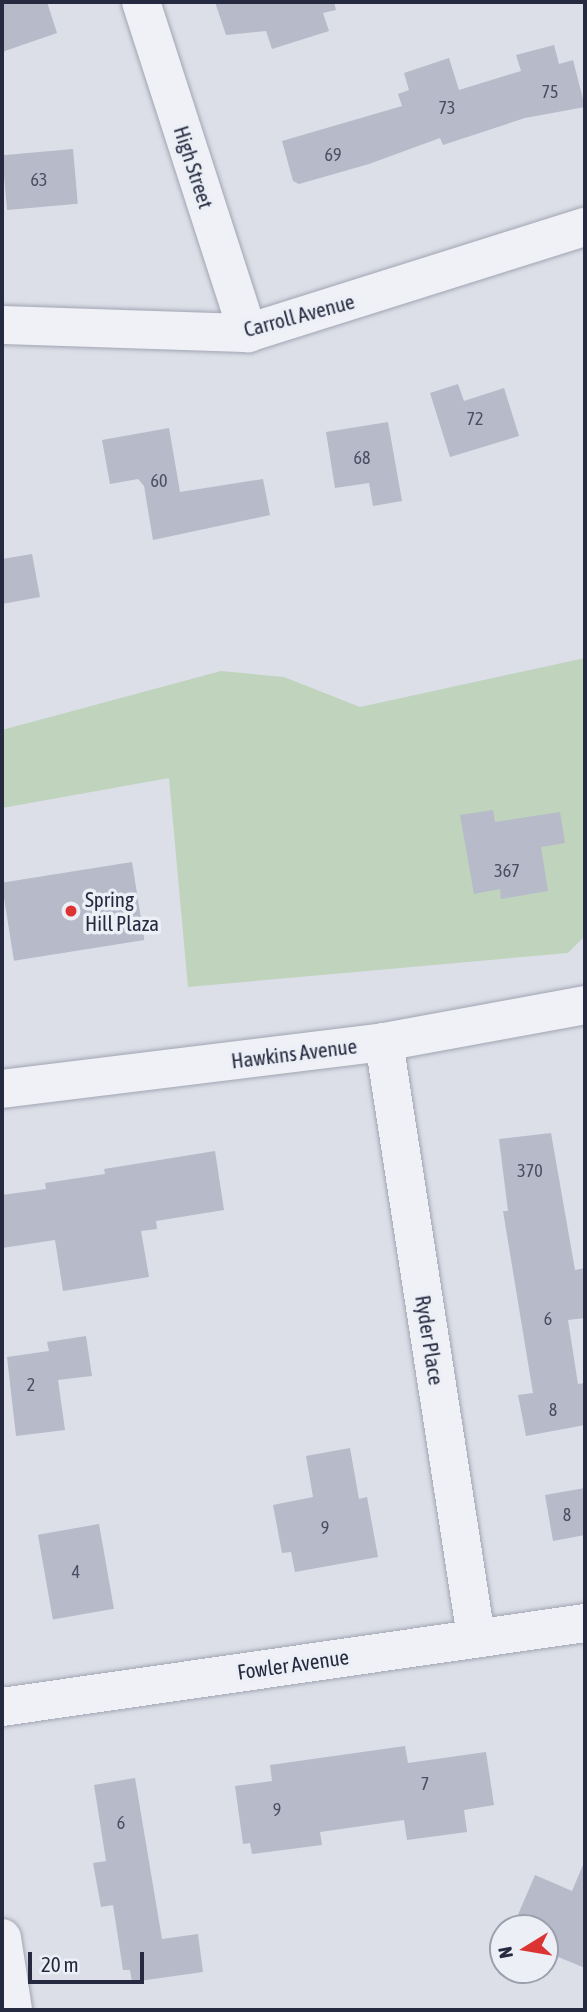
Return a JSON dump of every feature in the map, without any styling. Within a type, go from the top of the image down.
[{"type":"street","name":"High Street","points":[[141,2],[248,333]]},
{"type":"street","name":"Carroll Avenue","points":[[2,325],[248,333],[585,227]]},
{"type":"street","name":"Hawkins Avenue","points":[[2,1089],[384,1042],[585,1005]]},
{"type":"street","name":"Ryder Place","points":[[384,1042],[476,1636]]},
{"type":"street","name":"Fowler Avenue","points":[[2,1707],[476,1636],[585,1623]]},
{"type":"street","points":[[2,1938],[13,2010]]},
{"type":"green space","points":[[585,658],[585,936],[568,953],[188,987],[169,778],[2,808],[2,730],[221,671],[284,677],[360,707]]},
{"type":"building","points":[[2,2],[47,2],[57,33],[2,52]]},
{"type":"building","points":[[215,2],[334,2],[336,10],[323,13],[329,31],[272,49],[266,31],[226,35]]},
{"type":"building","points":[[554,45],[559,64],[573,60],[585,107],[525,118],[443,145],[440,138],[369,164],[299,184],[293,181],[282,141],[402,106],[398,94],[409,90],[404,73],[449,58],[459,90],[521,71],[516,55]]},
{"type":"building","points":[[73,149],[78,204],[7,210],[2,155]]},
{"type":"building","points":[[458,384],[464,401],[504,388],[519,436],[450,457],[430,393]]},
{"type":"building","points":[[388,422],[402,501],[373,506],[369,483],[335,488],[326,432]]},
{"type":"building","points":[[169,428],[180,492],[263,479],[270,515],[153,540],[144,486],[138,479],[110,484],[102,440]]},
{"type":"building","points":[[32,554],[40,597],[2,604],[2,559]]},
{"type":"building","points":[[493,810],[495,822],[560,812],[565,843],[541,847],[548,891],[501,899],[500,889],[474,894],[460,815]]},
{"type":"building","name":"Spring Hill Plaza","points":[[132,862],[144,940],[14,961],[2,883]]},
{"type":"building","points":[[551,1133],[575,1270],[585,1268],[585,1318],[568,1320],[578,1384],[585,1383],[585,1425],[526,1436],[518,1395],[533,1393],[503,1211],[508,1211],[499,1139]]},
{"type":"building","points":[[215,1151],[224,1210],[156,1221],[157,1229],[141,1231],[149,1277],[63,1291],[55,1240],[2,1248],[2,1195],[46,1189],[45,1183],[105,1174],[104,1169]]},
{"type":"building","points":[[86,1336],[92,1376],[58,1380],[65,1430],[16,1436],[7,1357],[49,1351],[47,1342]]},
{"type":"building","points":[[350,1448],[359,1499],[367,1497],[378,1557],[295,1572],[291,1552],[282,1553],[273,1505],[313,1497],[306,1456]]},
{"type":"building","points":[[585,1488],[585,1535],[553,1541],[545,1495]]},
{"type":"building","points":[[99,1524],[114,1609],[53,1619],[38,1535]]},
{"type":"building","points":[[405,1746],[408,1763],[486,1752],[494,1805],[464,1810],[467,1832],[407,1840],[404,1820],[320,1832],[322,1845],[252,1854],[250,1843],[243,1844],[235,1786],[272,1781],[270,1765]]},
{"type":"building","points":[[135,1778],[162,1939],[198,1934],[203,1972],[132,1982],[130,1970],[123,1970],[113,1905],[101,1907],[93,1863],[106,1861],[94,1785]]},
{"type":"building","points":[[585,1860],[585,1968],[559,1957],[559,1914],[518,1914],[535,1875],[572,1891]]},
{"type":"place","name":"Spring Hill Plaza","points":[[71,911]]}]
